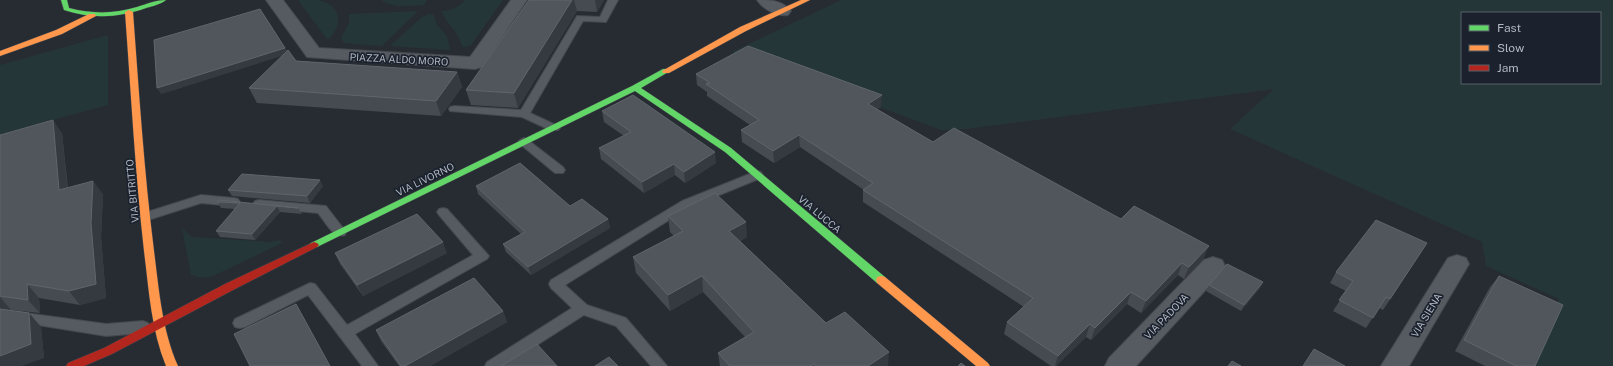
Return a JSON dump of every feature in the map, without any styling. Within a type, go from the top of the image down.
[{"type":"street","points":[[64,0],[66,9],[76,14],[92,16],[129,12],[150,6],[163,0]]},
{"type":"street","name":"PIAZZA ALDO MORO","points":[[274,0],[313,53],[475,63],[519,0]]},
{"type":"street","points":[[764,0],[782,11]]},
{"type":"street","name":"VIA LIVORNO","points":[[72,366],[108,351],[158,326],[229,287],[635,88],[701,52],[807,0]]},
{"type":"street","name":"VIA BITRITTO","points":[[129,12],[145,218],[158,326],[164,352],[172,366]]},
{"type":"street","points":[[0,54],[59,32],[92,16]]},
{"type":"street","name":"VIA LUCCA","points":[[635,88],[728,150],[984,366]]},
{"type":"street","name":"VIA SIENA","points":[[1395,366],[1457,264]]},
{"type":"street","name":"VIA PADOVA","points":[[1119,366],[1213,266]]},
{"type":"lane","points":[[524,114],[580,18],[602,20],[613,0]]},
{"type":"lane","points":[[454,109],[524,114],[554,128]]},
{"type":"lane","points":[[524,142],[559,170]]},
{"type":"lane","points":[[660,366],[621,322],[582,309],[556,284],[686,204],[757,174]]},
{"type":"lane","points":[[145,218],[201,199],[322,209],[340,232]]},
{"type":"lane","points":[[345,333],[482,256],[443,212]]},
{"type":"lane","points":[[240,323],[310,288],[371,366]]},
{"type":"lane","points":[[492,366],[582,309]]},
{"type":"lane","points":[[11,316],[106,330],[158,326]]},
{"type":"shaded area","points":[[298,0],[317,0],[331,5],[337,14],[338,20],[337,26],[330,38],[327,39]]},
{"type":"shaded area","points":[[381,0],[427,0],[424,5],[397,6]]},
{"type":"shaded area","points":[[465,0],[503,0],[471,45],[466,47],[462,46],[458,36],[441,11],[454,8]]},
{"type":"shaded area","points":[[841,0],[1613,0],[1613,366],[1527,366],[1559,299],[1486,266],[1482,242],[1230,129],[1274,89],[966,129],[941,130],[732,52]]},
{"type":"shaded area","points":[[418,11],[382,46],[344,43],[341,38],[349,23],[350,14]]},
{"type":"shaded area","points":[[429,14],[434,15],[437,25],[447,36],[450,50],[390,46],[422,17]]},
{"type":"shaded area","points":[[108,35],[108,105],[0,134],[0,65]]},
{"type":"shaded area","points":[[182,228],[192,237],[271,242],[280,240],[282,243],[213,276],[199,277],[191,275]]},
{"type":"building","points":[[529,0],[572,0],[514,93],[466,90]]},
{"type":"building","points":[[260,9],[285,48],[157,88],[154,40]]},
{"type":"building","points":[[748,46],[882,95],[868,104],[933,142],[954,128],[1121,219],[1134,206],[1209,246],[1189,267],[1182,263],[1146,301],[1131,292],[1095,328],[1090,324],[1058,356],[1007,322],[1033,298],[863,190],[873,183],[799,135],[773,151],[741,130],[759,120],[706,84],[710,83],[696,74]]},
{"type":"building","points":[[288,50],[296,61],[457,72],[436,101],[249,88]]},
{"type":"building","points":[[633,95],[715,152],[684,172],[674,164],[642,182],[599,148],[631,132],[602,111]]},
{"type":"building","points":[[53,120],[59,190],[93,181],[91,223],[96,284],[69,291],[27,284],[28,300],[0,296],[0,135]]},
{"type":"building","points":[[520,163],[570,206],[582,199],[608,219],[528,267],[503,244],[525,232],[476,186]]},
{"type":"building","points":[[242,174],[320,180],[307,196],[228,190]]},
{"type":"building","points":[[715,193],[746,222],[729,231],[826,323],[845,312],[889,352],[868,366],[816,366],[814,364],[810,366],[730,366],[718,353],[754,332],[702,276],[668,295],[633,257],[683,231],[668,216]]},
{"type":"building","points":[[219,200],[298,208],[277,206],[252,234],[216,231],[240,203],[218,202]]},
{"type":"building","points":[[417,214],[443,242],[357,285],[335,253]]},
{"type":"building","points":[[1376,220],[1427,243],[1390,299],[1386,297],[1373,318],[1339,300],[1353,281],[1336,272]]},
{"type":"building","points":[[1227,264],[1263,282],[1244,305],[1209,285]]},
{"type":"building","points":[[1499,276],[1563,305],[1535,366],[1516,366],[1464,340]]},
{"type":"building","points":[[474,278],[503,311],[405,366],[401,366],[376,330]]},
{"type":"building","points":[[296,304],[330,366],[250,366],[234,334]]},
{"type":"building","points":[[0,309],[29,313],[31,344],[0,356]]},
{"type":"building","points":[[537,344],[557,366],[501,366]]},
{"type":"building","points":[[1314,349],[1345,366],[1303,366]]},
{"type":"building","points":[[609,357],[618,366],[595,366]]},
{"type":"building","points":[[1232,361],[1241,366],[1228,366]]},
{"type":"building","points":[[961,363],[965,366],[958,366]]},
{"type":"traffic: fast","points":[[64,0],[66,9],[78,13],[103,15],[127,12],[163,0]]},
{"type":"traffic: fast","points":[[314,245],[635,88],[666,71]]},
{"type":"traffic: fast","points":[[635,88],[728,150],[881,280]]},
{"type":"traffic: slow","points":[[666,71],[743,29],[807,0]]},
{"type":"traffic: slow","points":[[129,12],[138,139],[147,234],[160,330],[172,366]]},
{"type":"traffic: slow","points":[[0,54],[59,32],[92,16]]},
{"type":"traffic: slow","points":[[881,280],[984,366]]},
{"type":"traffic: jam","points":[[72,366],[108,351],[229,287],[314,245]]}]
